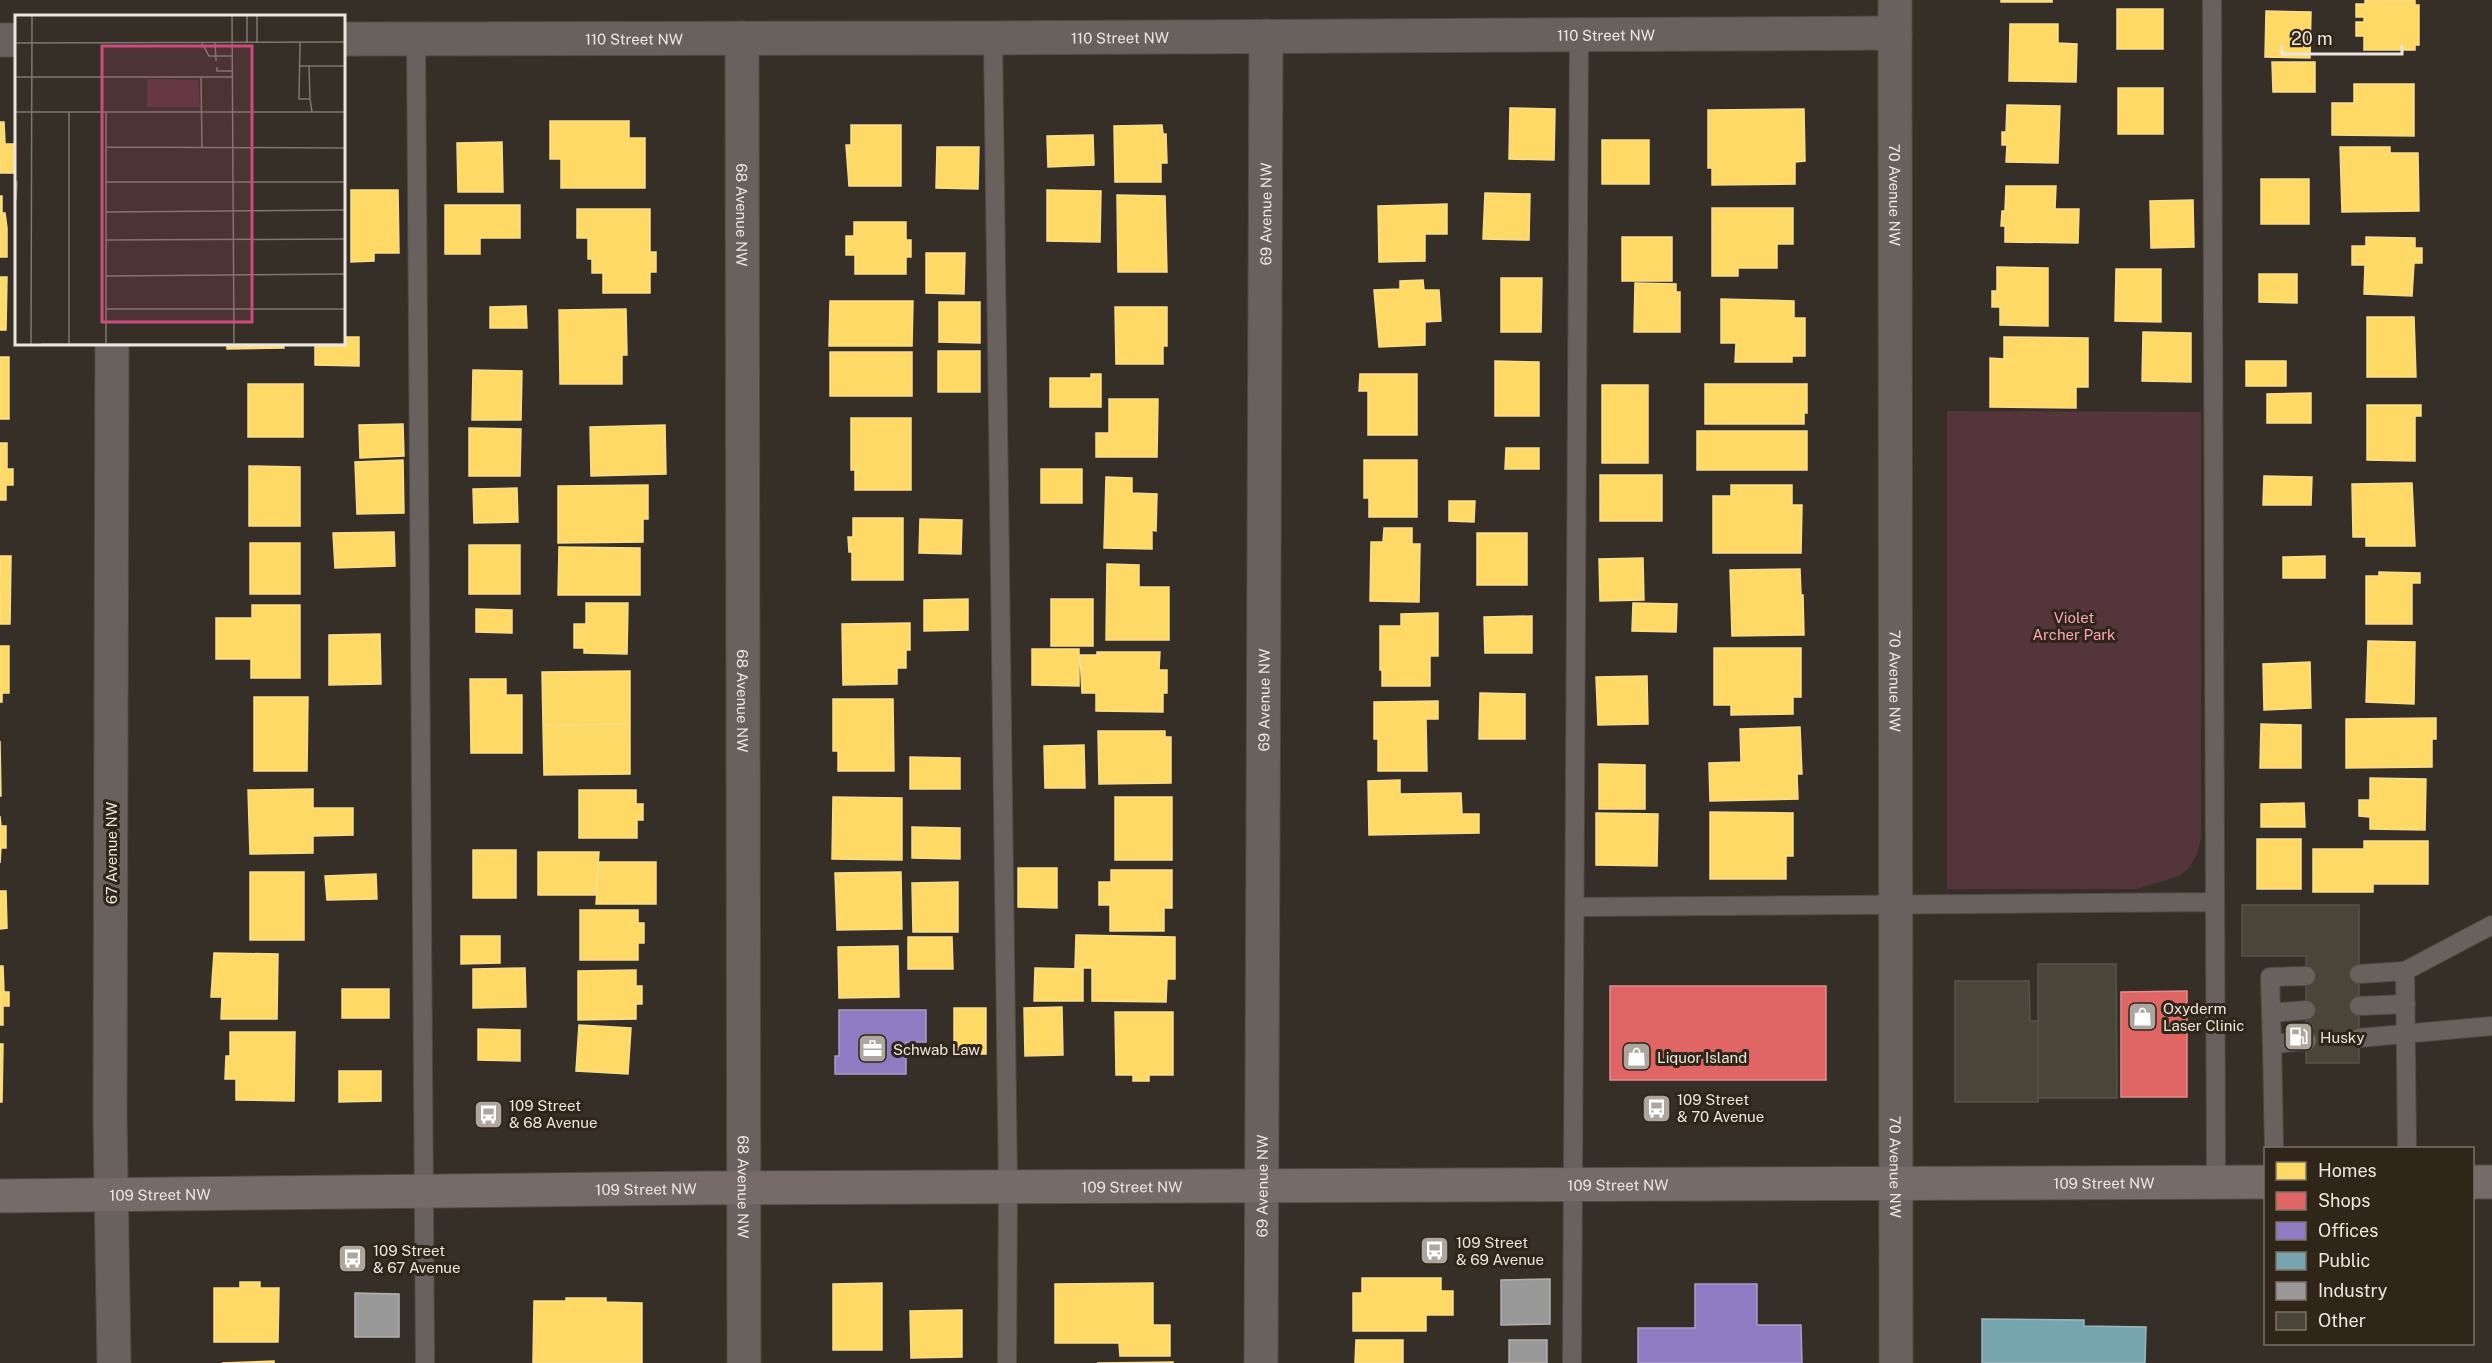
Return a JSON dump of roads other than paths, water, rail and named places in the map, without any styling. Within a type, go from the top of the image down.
[{"type":"main road","name":"109 Street NW","points":[[0,1196],[1008,1186],[2264,1182]]},
{"type":"main road","points":[[2474,1182],[2492,1182]]},
{"type":"street","name":"70 Avenue NW","points":[[1895,0],[1896,1363]]},
{"type":"street","name":"110 Street NW","points":[[345,39],[1895,33]]},
{"type":"street","name":"69 Avenue NW","points":[[1261,1363],[1266,36]]},
{"type":"street","name":"68 Avenue NW","points":[[742,38],[744,1363]]},
{"type":"street","name":"67 Avenue NW","points":[[112,345],[110,1118],[114,1363]]},
{"type":"lane","points":[[2212,0],[2216,1182]]},
{"type":"lane","points":[[1572,1363],[1579,35]]},
{"type":"lane","points":[[416,38],[425,1363]]},
{"type":"lane","points":[[993,38],[1008,1186],[1007,1363]]},
{"type":"lane","points":[[1575,907],[2214,902]]},
{"type":"lane","points":[[2359,974],[2405,971],[2492,925]]},
{"type":"lane","points":[[2405,971],[2407,1147]]},
{"type":"lane","points":[[2274,1147],[2270,977],[2306,976]]},
{"type":"lane","points":[[2359,1006],[2406,1004]]},
{"type":"lane","points":[[2271,1013],[2306,1010]]},
{"type":"lane","points":[[2359,1038],[2492,1026]]},
{"type":"lane","points":[[2272,1044],[2307,1041]]},
{"type":"place","name":"Oxyderm Laser Clinic","points":[[2142,1017]]},
{"type":"place","name":"Husky","points":[[2299,1037]]},
{"type":"place","name":"Schwab Law","points":[[872,1049]]},
{"type":"place","name":"Liquor Island","points":[[1636,1057]]},
{"type":"place","name":"109 Street & 70 Avenue","points":[[1656,1108]]},
{"type":"place","name":"109 Street & 68 Avenue","points":[[488,1114]]},
{"type":"place","name":"109 Street & 69 Avenue","points":[[1435,1251]]},
{"type":"place","name":"109 Street & 67 Avenue","points":[[352,1259]]},
{"type":"park label","name":"Violet Archer Park","points":[[2074,626]]}]
